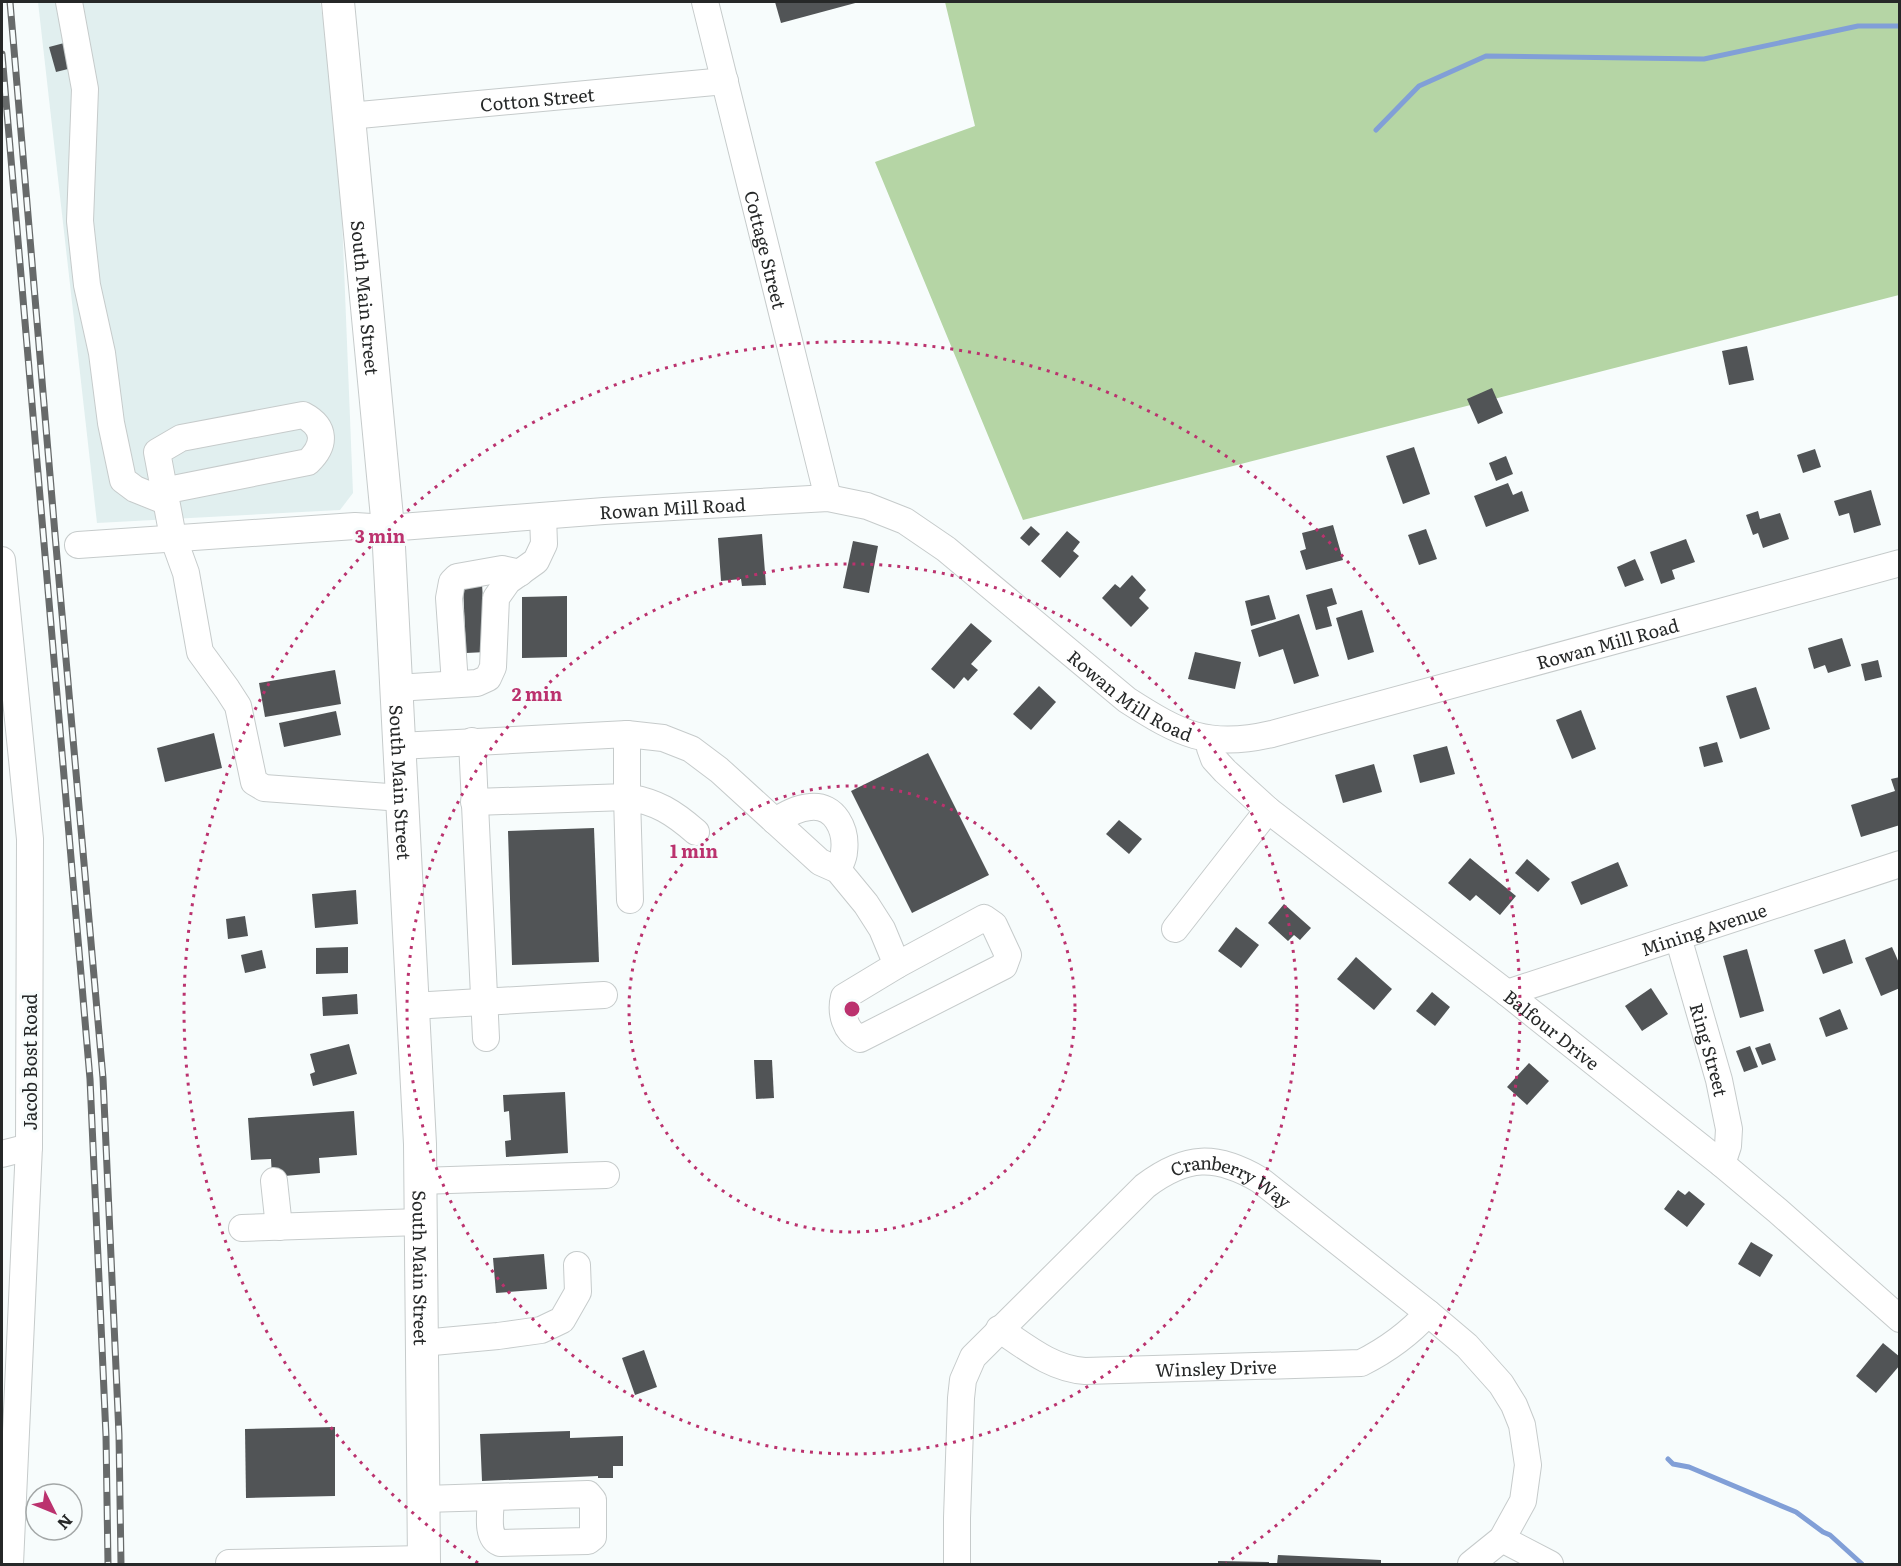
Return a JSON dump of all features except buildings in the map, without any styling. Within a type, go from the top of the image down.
[{"type":"main road","name":"South Main Street","points":[[338,2],[388,528],[420,1181],[424,1562]]},
{"type":"street","points":[[69,2],[85,89],[80,221],[87,285],[102,353],[111,423],[123,480],[135,489],[164,496],[308,462],[317,454],[321,444],[321,436],[314,420],[303,414],[181,438],[157,452],[164,496],[173,537],[186,573],[200,652],[238,706],[254,782],[264,788],[402,798]]},
{"type":"street","name":"Cottage Street","points":[[705,2],[828,498]]},
{"type":"street","name":"Cotton Street","points":[[349,116],[726,81]]},
{"type":"street","name":"Rowan Mill Road","points":[[78,545],[355,526],[388,528],[828,498],[867,506],[905,521],[946,549],[1127,700],[1181,732],[1209,740],[1248,740],[1272,734],[1899,563]]},
{"type":"street","points":[[455,684],[449,598],[452,582],[457,577],[511,571],[536,561],[544,544],[543,516]]},
{"type":"street","name":"Jacob Bost Road","points":[[5,552],[30,839],[29,1147],[10,1564]]},
{"type":"street","points":[[396,688],[477,683],[488,678],[493,667],[496,598],[511,571]]},
{"type":"street","points":[[399,746],[627,734],[663,738],[691,749],[719,770],[820,862],[838,870],[866,904],[882,929],[897,965]]},
{"type":"street","points":[[627,734],[630,900]]},
{"type":"street","name":"Balfour Drive","points":[[1209,740],[1214,759],[1268,810],[1507,993],[1722,1164],[1899,1319]]},
{"type":"street","points":[[472,741],[486,1038]]},
{"type":"street","points":[[474,802],[627,797],[647,800],[666,808],[696,832]]},
{"type":"street","points":[[775,821],[810,807],[825,809],[837,819],[844,834],[844,854],[838,870]]},
{"type":"street","points":[[1175,929],[1268,810]]},
{"type":"street","name":"Mining Avenue","points":[[1507,993],[1899,864]]},
{"type":"street","points":[[984,918],[994,925],[1008,955],[1004,966],[860,1039],[852,1034],[840,1010],[844,997],[897,965],[984,918]]},
{"type":"street","name":"Ring Street","points":[[1678,937],[1719,1080],[1730,1130],[1722,1164]]},
{"type":"street","points":[[412,1006],[604,995]]},
{"type":"street","points":[[2,1154],[29,1147]]},
{"type":"street","name":"Cranberry Way","points":[[957,1564],[957,1507],[963,1380],[973,1356],[1145,1186],[1163,1173],[1196,1161],[1229,1164],[1260,1180],[1467,1346],[1501,1384],[1515,1405],[1522,1425],[1528,1465],[1523,1501],[1502,1539]]},
{"type":"street","points":[[420,1181],[606,1174]]},
{"type":"street","points":[[274,1181],[279,1227]]},
{"type":"street","points":[[242,1228],[420,1222]]},
{"type":"street","points":[[422,1343],[541,1330],[562,1320],[578,1292],[577,1265]]},
{"type":"street","name":"Winsley Drive","points":[[999,1329],[1057,1366],[1070,1370],[1361,1363],[1396,1343],[1428,1313]]},
{"type":"street","points":[[424,1499],[490,1497]]},
{"type":"street","points":[[1471,1564],[1502,1539],[1550,1564]]},
{"type":"street","points":[[230,1563],[424,1562]]},
{"type":"shaded area","points":[[38,2],[320,2],[337,92],[353,493],[340,510],[97,523]]},
{"type":"green space","points":[[945,2],[1899,2],[1899,295],[1023,520],[875,162],[975,126]]},
{"type":"waterway","points":[[1376,130],[1419,86],[1486,56],[1704,59],[1858,26],[1900,26]]},
{"type":"waterway","points":[[1668,1459],[1673,1464],[1689,1467],[1796,1512],[1830,1535],[1862,1564]]},
{"type":"railway","points":[[10,2],[103,1078],[119,1435],[121,1564]]},
{"type":"railway","points":[[2,54],[90,1079],[106,1436],[108,1564]]}]
